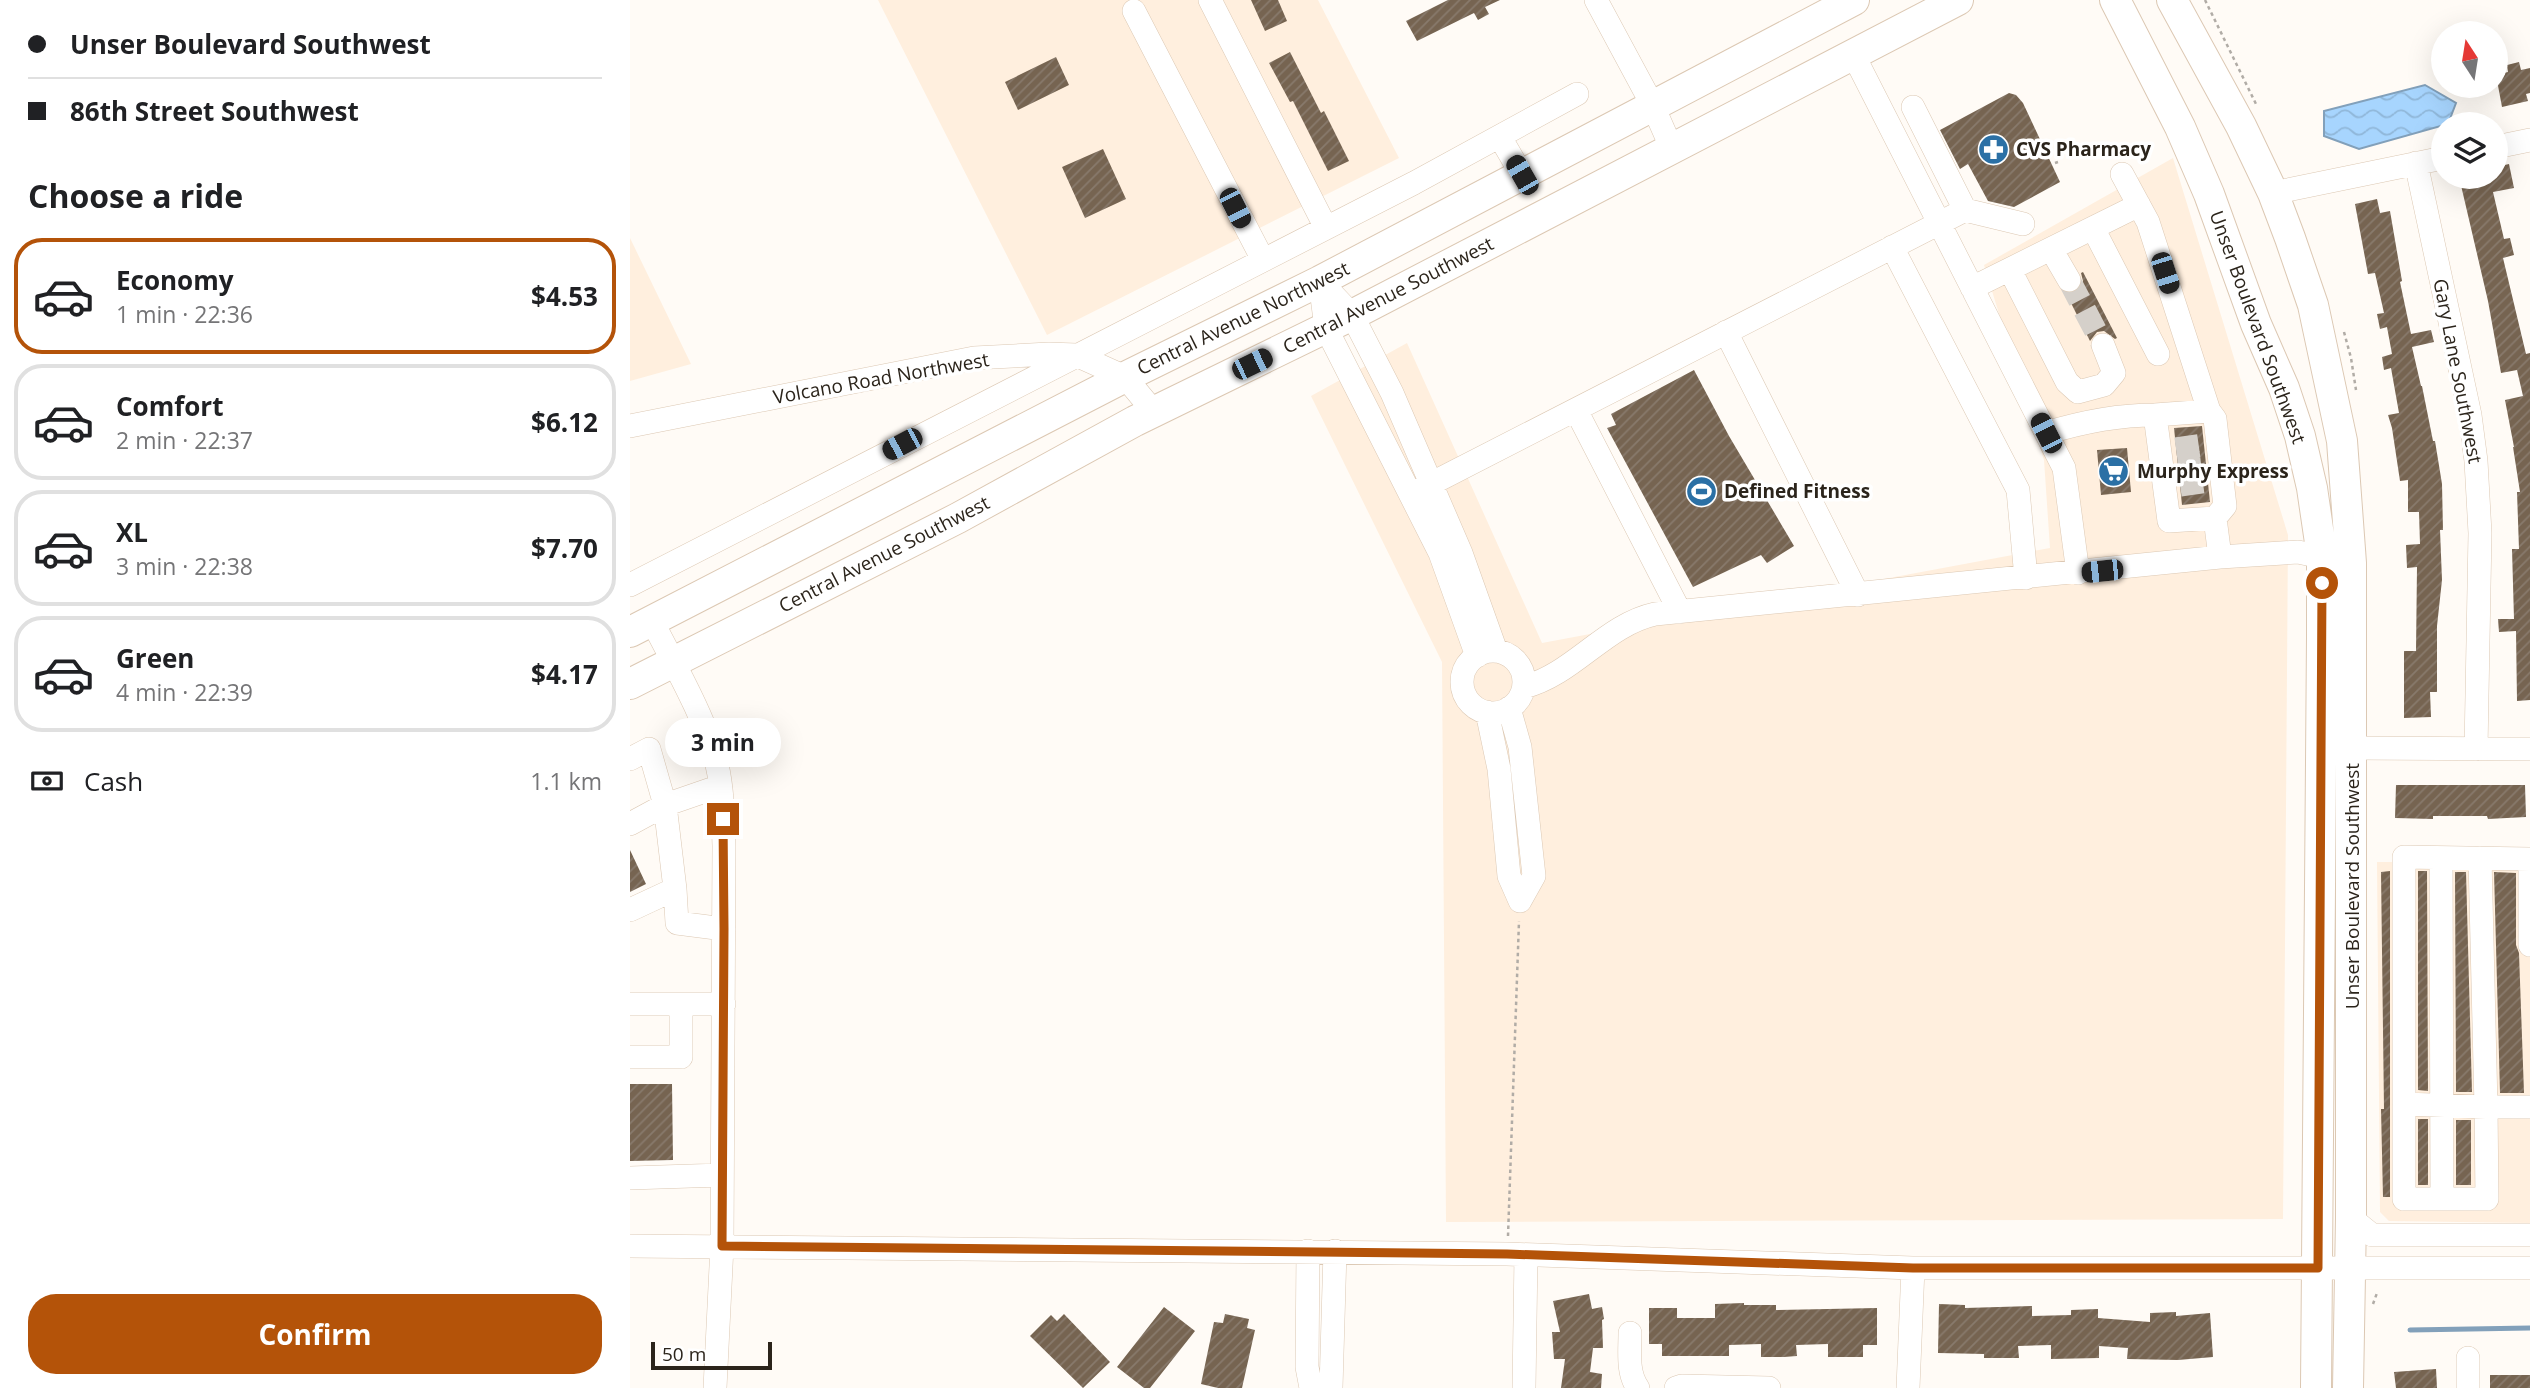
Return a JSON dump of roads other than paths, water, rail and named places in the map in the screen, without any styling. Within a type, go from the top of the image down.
[{"type":"main road","name":"Central Avenue Southwest","points":[[630,684],[958,518],[1154,412],[1339,321],[1958,0]]},
{"type":"main road","name":"Unser Boulevard Southwest","points":[[2116,0],[2180,127],[2213,205],[2256,324],[2284,388],[2300,436],[2312,488],[2322,556],[2316,1388]]},
{"type":"main road","name":"Unser Boulevard Southwest","points":[[2172,0],[2241,126],[2273,193],[2313,305],[2332,388],[2343,453],[2351,563],[2352,748],[2348,1388]]},
{"type":"main road","name":"Central Avenue Northwest","points":[[641,627],[1125,377],[1320,281],[1848,1]]},
{"type":"street","points":[[1210,0],[1325,228]]},
{"type":"street","points":[[1596,0],[1653,106],[1671,147]]},
{"type":"street","points":[[1135,11],[1263,260]]},
{"type":"street","points":[[1853,54],[2064,468],[2078,573]]},
{"type":"street","points":[[630,585],[1325,228],[1577,94]]},
{"type":"street","points":[[1913,107],[1965,210]]},
{"type":"street","points":[[1500,137],[1522,175]]},
{"type":"street","points":[[2508,145],[2530,140]]},
{"type":"street","points":[[2273,193],[2431,160]]},
{"type":"street","name":"Gary Lane Southwest","points":[[2416,163],[2470,415],[2476,461],[2480,533],[2476,748]]},
{"type":"street","points":[[2122,174],[2148,222],[2209,411],[2215,419],[2217,461],[2225,506],[2216,518],[2220,558]]},
{"type":"street","points":[[1972,288],[2139,205]]},
{"type":"street","points":[[1421,489],[1965,210],[2023,223]]},
{"type":"street","points":[[2093,228],[2158,354]]},
{"type":"street","points":[[1892,247],[2018,490],[2026,578]]},
{"type":"street","points":[[2051,249],[2069,280]]},
{"type":"street","points":[[2014,268],[2067,382],[2078,392],[2104,385],[2114,373],[2103,345]]},
{"type":"street","points":[[1320,281],[1421,489],[1461,553],[1486,653]]},
{"type":"street","points":[[1726,332],[1858,594]]},
{"type":"street","name":"Volcano Road Northwest","points":[[630,426],[974,358],[1049,354],[1076,355],[1125,377],[1154,412]]},
{"type":"street","points":[[1576,410],[1680,612]]},
{"type":"street","points":[[2046,433],[2083,422],[2138,415],[2209,411]]},
{"type":"street","points":[[2155,415],[2169,467],[2169,521],[2216,518]]},
{"type":"street","points":[[1523,679],[1539,683],[1637,618],[2220,558],[2298,552],[2351,563]]},
{"type":"street","points":[[641,627],[673,662],[704,729],[716,762],[720,786],[724,846],[722,1246],[715,1388]]},
{"type":"street","points":[[1486,653],[1512,657],[1523,679],[1521,696],[1498,710],[1478,708],[1470,702],[1462,682],[1464,672],[1486,653]]},
{"type":"street","points":[[1498,710],[1520,747],[1534,876],[1520,901]]},
{"type":"street","points":[[2352,748],[2530,749]]},
{"type":"street","points":[[630,759],[649,749],[665,805],[677,923],[724,929]]},
{"type":"street","points":[[630,824],[665,805],[720,786]]},
{"type":"street","points":[[2487,1199],[2404,1199],[2404,857],[2530,859],[2530,945]]},
{"type":"street","points":[[2441,858],[2442,1199]]},
{"type":"street","points":[[2480,858],[2487,1235]]},
{"type":"street","points":[[630,910],[675,889]]},
{"type":"street","points":[[630,1004],[724,1004]]},
{"type":"street","points":[[630,1057],[681,1057],[681,1004]]},
{"type":"street","points":[[2404,1104],[2530,1107]]},
{"type":"street","points":[[630,1178],[722,1175]]},
{"type":"street","points":[[2351,1218],[2372,1235],[2530,1235]]},
{"type":"street","points":[[630,1246],[1335,1251],[1913,1268],[2530,1268]]},
{"type":"street","points":[[1308,1251],[1307,1367],[1311,1388]]},
{"type":"street","points":[[1330,1388],[1335,1251]]},
{"type":"street","points":[[1517,1255],[1524,1388]]},
{"type":"street","points":[[1908,1388],[1913,1268]]},
{"type":"street","points":[[1308,1327],[1333,1327]]},
{"type":"street","points":[[1630,1334],[1629,1363],[1638,1388]]},
{"type":"street","points":[[2468,1358],[2468,1388]]},
{"type":"street","points":[[1676,1388],[1769,1388]]},
{"type":"street","points":[[1895,1388],[1926,1388]]},
{"type":"water","points":[[2425,85],[2431,88],[2431,98],[2447,98],[2456,103],[2453,112],[2431,112],[2431,129],[2359,149],[2324,136],[2324,111]]},
{"type":"waterway","points":[[2410,1330],[2530,1328]]},
{"type":"tunnel","points":[[2069,280],[2103,345]]},
{"type":"tunnel","points":[[2176,449],[2211,444]]},
{"type":"tunnel","points":[[2178,465],[2213,461]]},
{"type":"tunnel","points":[[2180,485],[2215,480]]},
{"type":"place","name":"CVS Pharmacy","points":[[1993,149]]},
{"type":"place","name":"Murphy Express","points":[[2114,471]]},
{"type":"place","name":"Defined Fitness","points":[[1701,491]]}]
